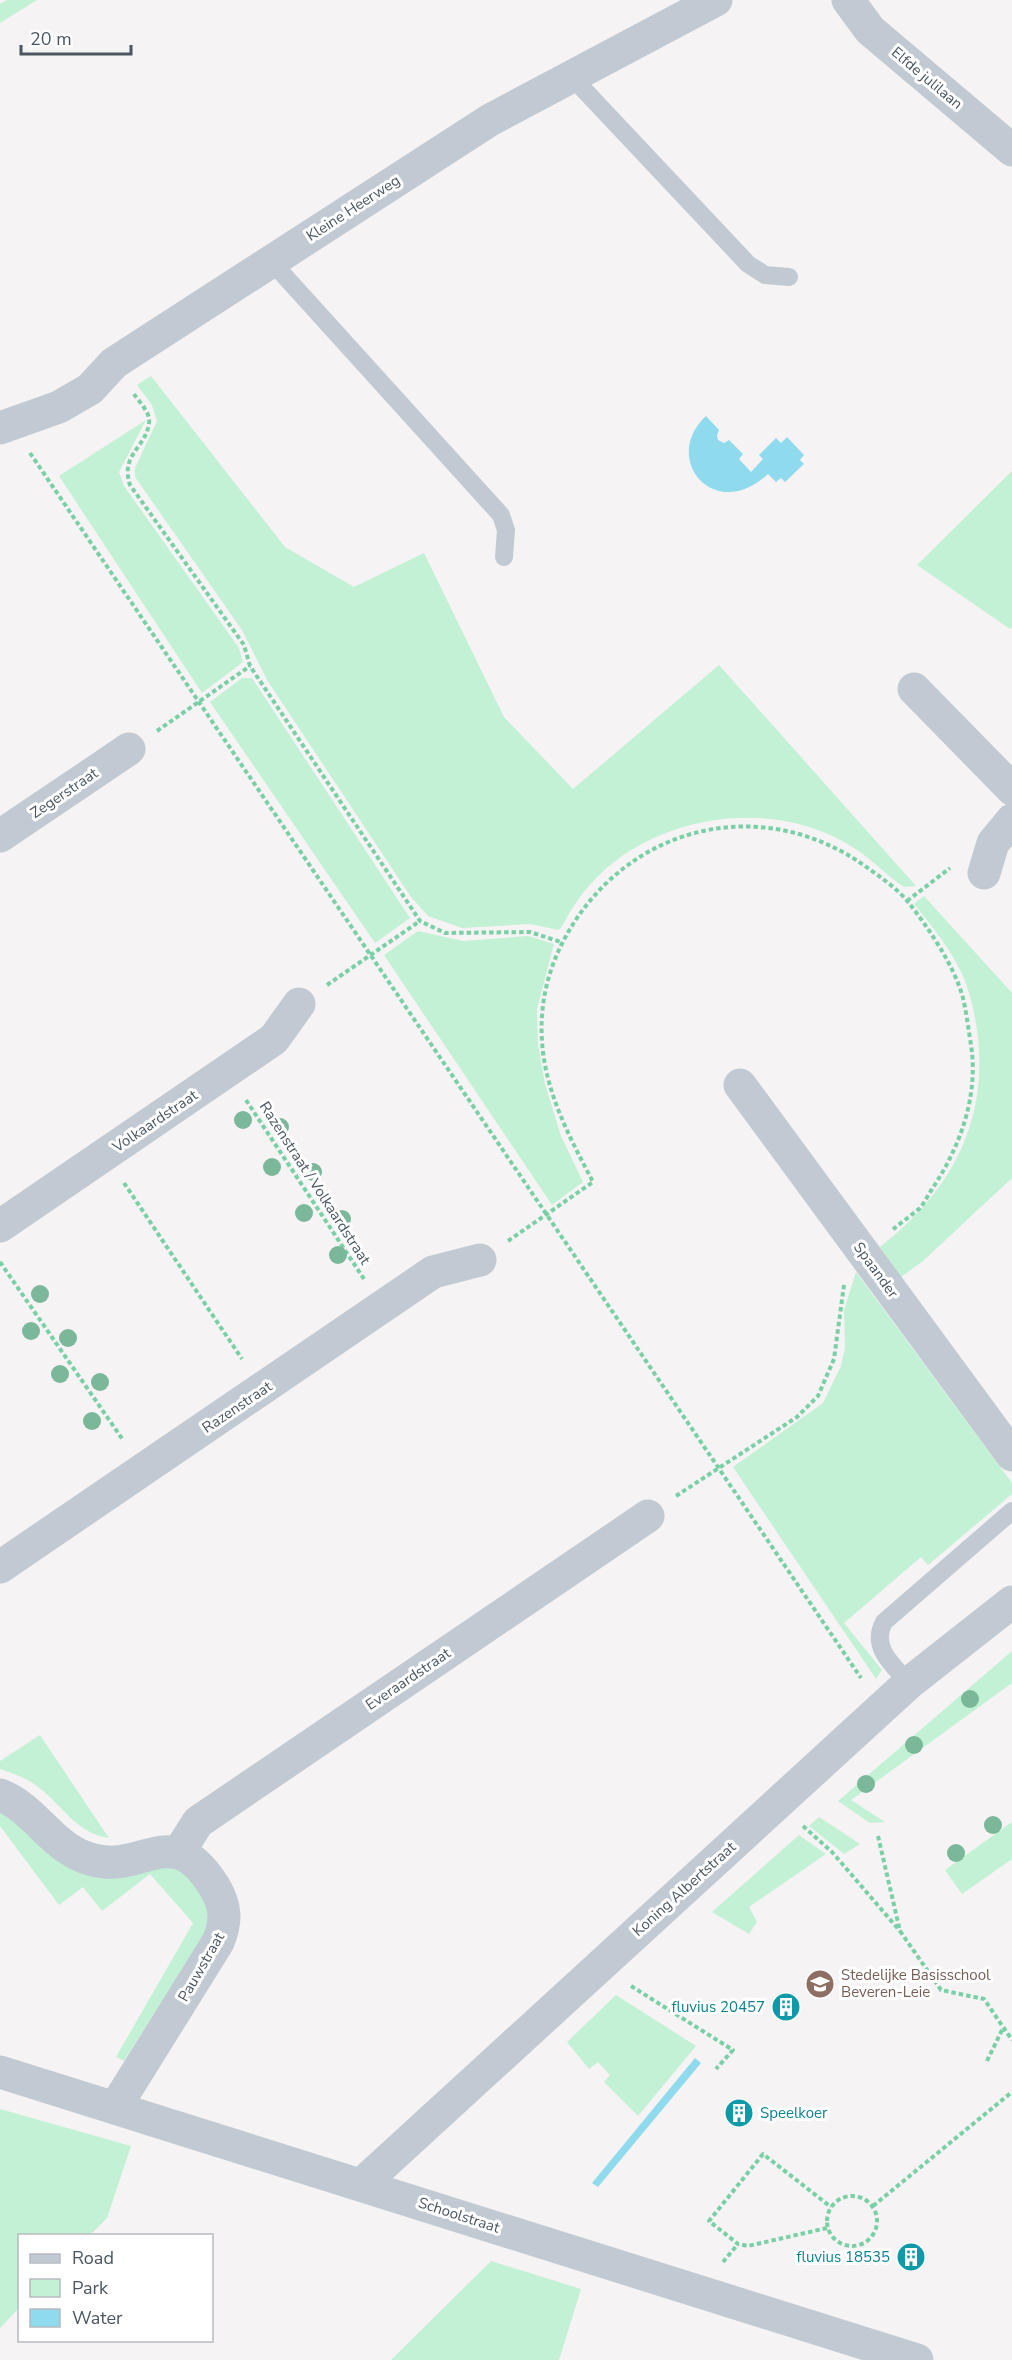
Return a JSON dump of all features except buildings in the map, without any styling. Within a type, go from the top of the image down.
[{"type":"street","name":"Elfde julilaan","points":[[848,0],[870,30],[1012,150]]},
{"type":"street","name":"Kleine Heerweg","points":[[5,427],[59,407],[90,390],[114,363],[490,120],[700,3]]},
{"type":"street","points":[[914,689],[1012,789]]},
{"type":"street","name":"Zegerstraat","points":[[0,836],[129,749]]},
{"type":"street","points":[[984,873],[993,843],[1012,820]]},
{"type":"street","name":"Volkaardstraat","points":[[0,1226],[274,1039],[299,1004]]},
{"type":"street","name":"Spaander","points":[[740,1085],[1012,1455]]},
{"type":"street","name":"Razenstraat","points":[[0,1567],[433,1272],[480,1260]]},
{"type":"street","name":"Everaardstraat","points":[[179,1852],[198,1822],[648,1516]]},
{"type":"street","name":"Koning Albertstraat","points":[[362,2184],[909,1683],[1012,1602]]},
{"type":"street","points":[[0,1795],[20,1805],[57,1842],[86,1858],[118,1862],[164,1851],[179,1852]]},
{"type":"street","name":"Pauwstraat","points":[[116,2106],[224,1929],[224,1905],[219,1894],[198,1863],[179,1852]]},
{"type":"street","name":"Schoolstraat","points":[[0,2072],[116,2106],[917,2360]]},
{"type":"lane","points":[[571,76],[747,264],[765,275],[789,277]]},
{"type":"lane","points":[[271,261],[501,515],[506,530],[504,557]]},
{"type":"lane","points":[[909,1683],[883,1652],[880,1638],[884,1622],[1012,1511]]},
{"type":"path","points":[[114,363],[148,414],[149,424],[128,465],[130,485],[244,645],[250,666],[420,921],[445,933],[530,932],[561,942]]},
{"type":"path","points":[[5,427],[200,703],[882,1708]]},
{"type":"path","points":[[129,749],[200,703],[250,666]]},
{"type":"path","points":[[480,1260],[548,1215],[592,1182],[559,1114],[542,1043],[542,1007],[547,982],[561,942],[592,895],[620,869],[643,853],[678,837],[710,829],[748,826],[792,832],[848,854],[908,901],[943,955],[962,996],[974,1058],[969,1108],[952,1158],[921,1207],[863,1253],[849,1272],[842,1290],[840,1331],[834,1359],[818,1396],[797,1417],[648,1516]]},
{"type":"path","points":[[908,901],[950,868],[984,873]]},
{"type":"path","points":[[299,1004],[420,921]]},
{"type":"path","name":"Razenstraat / Volkaardstraat","points":[[227,1072],[382,1307]]},
{"type":"path","points":[[105,1155],[262,1389]]},
{"type":"path","points":[[0,1262],[144,1470]]},
{"type":"path","points":[[779,1803],[832,1852],[900,1931],[941,1990],[984,1999],[1012,2040]]},
{"type":"path","points":[[879,1836],[900,1931]]},
{"type":"path","points":[[600,1966],[733,2050],[716,2069]]},
{"type":"path","points":[[987,2061],[1003,2028]]},
{"type":"path","points":[[873,2206],[1012,2092]]},
{"type":"path","points":[[827,2228],[748,2246],[738,2244],[709,2221],[763,2154],[831,2207]]},
{"type":"path","points":[[852,2196],[863,2199],[873,2206],[877,2224],[870,2239],[864,2244],[848,2247],[839,2243],[827,2228],[827,2218],[831,2207],[841,2199],[852,2196]]},
{"type":"path","points":[[724,2261],[738,2244]]},
{"type":"green space","points":[[7,0],[37,0],[0,23],[0,4]]},
{"type":"green space","points":[[151,376],[285,547],[354,587],[424,553],[504,717],[573,789],[719,665],[916,886],[904,887],[863,854],[828,834],[797,824],[764,818],[731,818],[698,823],[666,833],[636,847],[609,866],[585,890],[559,930],[530,924],[462,928],[428,916],[411,897],[267,680],[242,630],[135,477],[135,468],[157,421],[152,405],[137,385]]},
{"type":"green space","points":[[146,420],[119,472],[124,486],[239,648],[243,662],[202,693],[59,476]]},
{"type":"green space","points":[[1012,471],[1012,627],[1010,629],[917,565]]},
{"type":"green space","points":[[242,678],[252,678],[410,918],[375,943],[210,702]]},
{"type":"green space","points":[[924,896],[1012,993],[1012,1178],[923,1261],[901,1277],[880,1247],[909,1222],[933,1195],[953,1166],[967,1135],[976,1102],[979,1068],[977,1031],[969,993],[953,957],[914,904]]},
{"type":"green space","points":[[418,931],[463,941],[528,936],[554,944],[537,1009],[538,1044],[545,1084],[561,1136],[583,1182],[552,1205],[384,955]]},
{"type":"green space","points":[[856,1272],[1012,1483],[1012,1494],[928,1565],[921,1557],[844,1623],[882,1670],[876,1679],[733,1467],[823,1403],[841,1366],[845,1348],[844,1310]]},
{"type":"green space","points":[[1012,1651],[1012,1683],[851,1800],[885,1822],[870,1823],[838,1801]]},
{"type":"green space","points":[[40,1735],[109,1838],[86,1830],[30,1782],[0,1769],[0,1761]]},
{"type":"green space","points":[[0,1811],[157,1865],[180,1867],[209,1902],[209,1927],[124,2061],[116,2057],[193,1923],[150,1874],[102,1911],[83,1887],[59,1905],[0,1826]]},
{"type":"green space","points":[[819,1817],[860,1844],[844,1854],[809,1826]]},
{"type":"green space","points":[[1012,1822],[1012,1859],[962,1894],[945,1870]]},
{"type":"green space","points":[[799,1835],[826,1854],[749,1907],[757,1922],[749,1934],[712,1912]]},
{"type":"green space","points":[[616,1995],[696,2046],[638,2116],[604,2082],[610,2075],[598,2062],[589,2069],[567,2042]]},
{"type":"green space","points":[[0,2109],[131,2146],[107,2218],[91,2234],[18,2234],[18,2309],[0,2328]]},
{"type":"green space","points":[[491,2261],[581,2289],[559,2360],[391,2360]]},
{"type":"water","points":[[706,416],[719,430],[718,440],[724,443],[729,440],[743,454],[739,459],[751,472],[763,459],[759,455],[776,438],[781,443],[787,437],[804,455],[800,460],[804,464],[785,482],[781,478],[776,482],[768,474],[748,488],[729,492],[713,489],[700,480],[691,466],[689,450],[693,433]]},
{"type":"water","points":[[695,2058],[701,2063],[598,2187],[592,2183]]},
{"type":"place","name":"Stedelijke Basisschool Beveren-Leie","points":[[820,1984]]},
{"type":"place","name":"fluvius 20457","points":[[786,2007]]},
{"type":"place","name":"Speelkoer","points":[[739,2113]]},
{"type":"place","name":"fluvius 18535","points":[[911,2257]]}]
